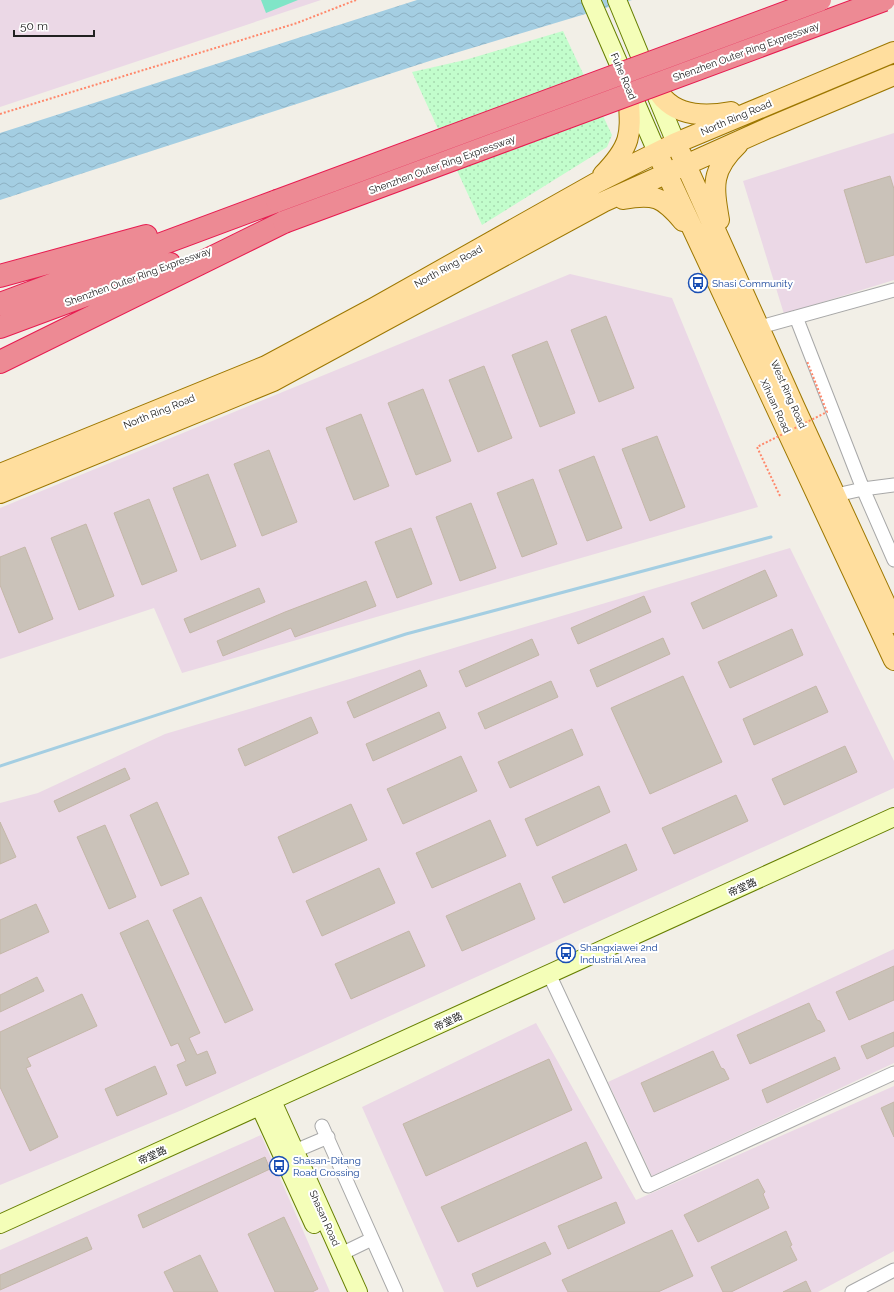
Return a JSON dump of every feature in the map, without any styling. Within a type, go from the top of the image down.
[{"type":"highway","points":[[0,304],[820,0]]},
{"type":"highway","name":"Shenzhen Outer Ring Expressway","points":[[0,327],[884,0]]},
{"type":"highway","points":[[0,276],[276,202]]},
{"type":"highway","points":[[0,362],[284,222]]},
{"type":"main road","name":"North Ring Road","points":[[0,474],[266,366],[374,308],[596,183],[676,142],[760,106],[894,52]]},
{"type":"main road","name":"North Ring Road","points":[[0,493],[274,381],[603,202],[746,138],[894,75]]},
{"type":"main road","points":[[650,78],[665,100],[688,112],[715,115],[760,106]]},
{"type":"main road","points":[[596,183],[620,156],[627,143],[630,128],[628,86]]},
{"type":"main road","points":[[724,249],[714,194],[715,177],[722,161],[746,138]]},
{"type":"main road","name":"West Ring Road","points":[[676,142],[894,623]]},
{"type":"main road","name":"Xihuan Road","points":[[657,152],[894,660]]},
{"type":"main road","points":[[603,202],[640,196],[656,198],[671,206],[699,241]]},
{"type":"street","name":"Fuhe Road","points":[[591,0],[657,152]]},
{"type":"street","points":[[617,0],[676,142]]},
{"type":"street","points":[[760,327],[894,290]]},
{"type":"street","points":[[796,317],[862,489],[894,560]]},
{"type":"street","points":[[836,495],[862,489],[894,485]]},
{"type":"street","name":"帝堂路","points":[[0,1237],[269,1109],[551,980],[894,817]]},
{"type":"street","name":"帝堂路","points":[[551,980],[894,830]]},
{"type":"street","points":[[551,980],[648,1186],[894,1073]]},
{"type":"street","name":"帝堂路","points":[[0,1224],[269,1109]]},
{"type":"street","name":"Shasan Road","points":[[269,1109],[295,1151],[358,1292]]},
{"type":"street","name":"Shasan Road","points":[[269,1109],[345,1292]]},
{"type":"street","points":[[295,1151],[325,1132],[396,1292]]},
{"type":"street","points":[[341,1254],[372,1239]]},
{"type":"street","points":[[852,1292],[894,1270]]},
{"type":"path","points":[[0,114],[297,23],[356,0]]},
{"type":"path","points":[[780,496],[757,447],[827,412],[807,361]]},
{"type":"shaded area","points":[[0,0],[321,0],[0,107]]},
{"type":"shaded area","points":[[894,133],[894,280],[784,314],[743,181]]},
{"type":"shaded area","points":[[570,274],[672,298],[758,507],[182,673],[154,608],[0,659],[0,508]]},
{"type":"shaded area","name":"Shangxiawei 2nd Industrial Area","points":[[790,548],[894,761],[894,788],[182,1110],[0,1185],[0,803],[38,793],[165,734]]},
{"type":"shaded area","points":[[894,949],[894,1063],[652,1176],[608,1082]]},
{"type":"shaded area","points":[[536,1023],[636,1200],[894,1086],[894,1251],[818,1292],[444,1292],[362,1107]]},
{"type":"shaded area","points":[[261,1135],[330,1292],[0,1292],[0,1250]]},
{"type":"green space","points":[[261,0],[298,0],[266,13]]},
{"type":"green space","points":[[563,31],[612,135],[607,147],[482,225],[412,72],[465,60]]},
{"type":"water","points":[[417,0],[632,0],[442,57],[0,200],[0,133]]},
{"type":"building","points":[[890,176],[894,189],[894,255],[866,263],[844,190]]},
{"type":"building","points":[[606,316],[634,388],[599,402],[571,330]]},
{"type":"building","points":[[547,341],[575,413],[540,427],[512,355]]},
{"type":"building","points":[[484,366],[512,438],[478,452],[449,380]]},
{"type":"building","points":[[423,389],[451,461],[416,475],[388,403]]},
{"type":"building","points":[[361,414],[389,486],[354,500],[326,428]]},
{"type":"building","points":[[657,436],[685,507],[650,521],[622,449]]},
{"type":"building","points":[[269,450],[297,522],[262,536],[234,464]]},
{"type":"building","points":[[594,456],[622,528],[587,541],[559,470]]},
{"type":"building","points":[[208,474],[236,546],[201,560],[173,488]]},
{"type":"building","points":[[533,479],[557,544],[522,557],[497,493]]},
{"type":"building","points":[[149,499],[177,571],[142,585],[114,513]]},
{"type":"building","points":[[471,503],[496,568],[460,581],[436,517]]},
{"type":"building","points":[[86,524],[114,596],[79,610],[51,538]]},
{"type":"building","points":[[411,528],[432,584],[397,598],[375,542]]},
{"type":"building","points":[[25,547],[53,619],[19,633],[0,585],[0,557]]},
{"type":"building","points":[[765,570],[777,596],[703,629],[691,603]]},
{"type":"building","points":[[366,581],[376,606],[295,637],[291,628],[223,656],[217,641],[285,612]]},
{"type":"building","points":[[259,588],[265,602],[190,633],[184,619]]},
{"type":"building","points":[[644,596],[651,612],[578,644],[571,628]]},
{"type":"building","points":[[792,629],[803,655],[730,688],[718,662]]},
{"type":"building","points":[[663,638],[670,654],[597,687],[590,670]]},
{"type":"building","points":[[532,639],[539,655],[466,687],[459,671]]},
{"type":"building","points":[[420,670],[427,686],[354,718],[347,702]]},
{"type":"building","points":[[683,676],[722,762],[650,794],[611,708]]},
{"type":"building","points":[[551,681],[558,697],[485,729],[478,713]]},
{"type":"building","points":[[816,686],[828,712],[754,745],[743,719]]},
{"type":"building","points":[[439,712],[446,728],[373,761],[366,744]]},
{"type":"building","points":[[311,717],[318,733],[245,766],[238,749]]},
{"type":"building","points":[[572,729],[583,755],[510,788],[498,762]]},
{"type":"building","points":[[845,746],[857,772],[784,805],[772,779]]},
{"type":"building","points":[[461,756],[477,791],[403,824],[387,789]]},
{"type":"building","points":[[125,768],[130,779],[59,812],[54,801]]},
{"type":"building","points":[[599,786],[610,812],[537,846],[525,819]]},
{"type":"building","points":[[736,795],[748,821],[674,854],[662,828]]},
{"type":"building","points":[[157,802],[189,874],[161,886],[130,815]]},
{"type":"building","points":[[351,804],[367,840],[293,873],[278,837]]},
{"type":"building","points":[[490,820],[506,856],[432,888],[416,853]]},
{"type":"building","points":[[0,822],[16,857],[0,864]]},
{"type":"building","points":[[105,825],[136,897],[109,909],[77,837]]},
{"type":"building","points":[[626,844],[637,870],[564,903],[552,877]]},
{"type":"building","points":[[379,868],[395,903],[322,936],[306,901]]},
{"type":"building","points":[[520,883],[535,919],[462,951],[446,916]]},
{"type":"building","points":[[201,897],[253,1010],[225,1023],[173,910]]},
{"type":"building","points":[[36,904],[49,932],[0,954],[0,920]]},
{"type":"building","points":[[148,920],[200,1033],[189,1038],[197,1055],[207,1051],[216,1073],[186,1086],[177,1065],[186,1061],[178,1043],[171,1046],[120,933]]},
{"type":"building","points":[[409,931],[425,966],[351,999],[335,964]]},
{"type":"building","points":[[894,966],[894,1000],[849,1020],[836,992]]},
{"type":"building","points":[[37,977],[44,991],[0,1012],[0,995]]},
{"type":"building","points":[[82,994],[97,1026],[27,1058],[31,1066],[26,1068],[58,1137],[30,1151],[0,1087],[0,1032]]},
{"type":"building","points":[[809,1003],[817,1020],[820,1021],[825,1031],[750,1064],[737,1035]]},
{"type":"building","points":[[894,1032],[894,1046],[867,1059],[861,1046]]},
{"type":"building","points":[[713,1051],[721,1068],[724,1069],[729,1079],[654,1112],[641,1083]]},
{"type":"building","points":[[835,1057],[840,1069],[767,1103],[762,1090]]},
{"type":"building","points":[[549,1059],[572,1110],[426,1176],[403,1124]]},
{"type":"building","points":[[155,1066],[167,1094],[117,1116],[105,1089]]},
{"type":"building","points":[[894,1102],[894,1137],[881,1108]]},
{"type":"building","points":[[586,1142],[602,1178],[458,1242],[441,1207]]},
{"type":"building","points":[[265,1157],[270,1169],[143,1228],[138,1215]]},
{"type":"building","points":[[758,1179],[765,1192],[763,1194],[769,1208],[698,1242],[684,1215]]},
{"type":"building","points":[[616,1202],[625,1223],[568,1249],[558,1226]]},
{"type":"building","points":[[284,1217],[318,1289],[312,1292],[275,1292],[248,1234]]},
{"type":"building","points":[[672,1230],[693,1276],[658,1292],[568,1292],[562,1280]]},
{"type":"building","points":[[786,1231],[792,1245],[790,1246],[797,1260],[731,1292],[723,1292],[711,1267]]},
{"type":"building","points":[[87,1237],[92,1249],[0,1290],[0,1275]]},
{"type":"building","points":[[545,1242],[551,1254],[477,1287],[472,1274]]},
{"type":"building","points":[[200,1255],[218,1292],[174,1292],[164,1272]]},
{"type":"building","points":[[806,1281],[811,1292],[783,1292]]},
{"type":"waterway","points":[[0,766],[406,634],[771,537]]},
{"type":"place","name":"Shasi Community","points":[[698,283]]},
{"type":"place","name":"Shangxiawei 2nd Industrial Area","points":[[566,953]]},
{"type":"place","name":"Shasan-Ditang Road Crossing","points":[[279,1166]]}]
